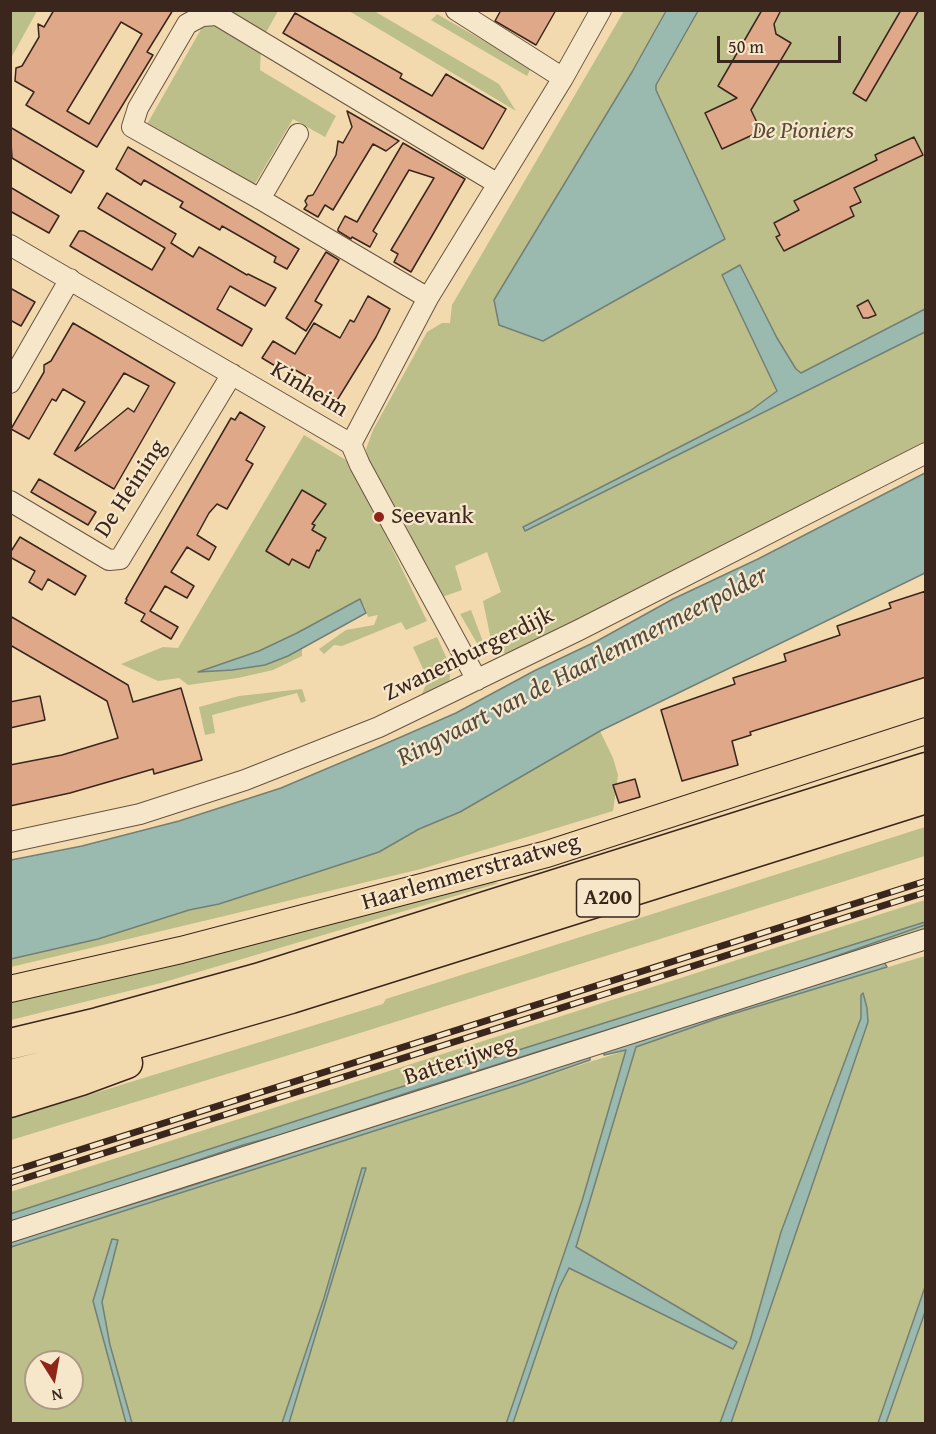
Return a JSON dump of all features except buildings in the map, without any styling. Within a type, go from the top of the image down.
[{"type":"highway","name":"A200","points":[[10,1044],[98,1023],[257,979],[926,768]]},
{"type":"highway","name":"A200","points":[[10,1075],[115,1049],[291,998],[926,798]]},
{"type":"highway","name":"A200","points":[[10,1102],[81,1080],[291,998]]},
{"type":"main road","name":"Haarlemmerstraatweg","points":[[10,989],[203,944],[547,854],[926,731]]},
{"type":"street","points":[[456,10],[563,78]]},
{"type":"street","points":[[351,444],[428,298],[563,78],[601,10]]},
{"type":"street","points":[[428,298],[260,198],[132,127],[138,108],[187,24],[202,16],[217,15],[498,184]]},
{"type":"street","points":[[260,198],[298,134]]},
{"type":"street","name":"Kinheim","points":[[10,244],[351,444],[360,465],[477,680]]},
{"type":"street","points":[[10,383],[70,279]]},
{"type":"street","name":"De Heining","points":[[10,501],[109,560],[120,559],[232,374]]},
{"type":"street","name":"Zwanenburgerdijk","points":[[10,842],[140,814],[245,780],[380,727],[926,453]]},
{"type":"street","name":"Batterijweg","points":[[10,1232],[926,939]]},
{"type":"green space","points":[[10,11],[37,11],[11,58]]},
{"type":"green space","points":[[220,11],[278,11],[264,36]]},
{"type":"green space","points":[[349,11],[374,11],[499,84],[516,111]]},
{"type":"green space","name":"De Pioniers","points":[[624,11],[666,11],[632,72],[696,255],[708,249],[644,91],[691,11],[925,11],[925,318],[796,384],[735,268],[722,276],[777,391],[750,411],[524,526],[724,433],[925,332],[925,441],[840,488],[511,656],[499,651],[491,640],[483,601],[501,592],[487,552],[455,566],[462,590],[442,597],[369,462],[366,449],[373,430],[427,332],[442,323],[450,323],[452,305]]},
{"type":"green space","points":[[437,14],[531,68],[527,76],[431,20]]},
{"type":"green space","points":[[208,17],[261,48],[260,70],[336,116],[325,137],[293,119],[253,187],[146,126]]},
{"type":"green space","points":[[304,435],[351,463],[427,621],[406,630],[401,622],[342,646],[334,645],[324,654],[319,649],[346,630],[374,625],[378,615],[368,617],[364,605],[259,651],[201,671],[232,670],[265,665],[302,649],[302,656],[273,670],[238,678],[188,685],[179,678],[158,681],[121,664],[163,647],[178,648]]},
{"type":"green space","points":[[471,610],[485,647],[481,650],[460,614]]},
{"type":"green space","points":[[437,637],[451,668],[449,683],[421,696],[428,680],[413,647]]},
{"type":"green space","points":[[302,689],[306,701],[301,703],[297,693],[212,715],[215,733],[205,735],[199,707],[239,696]]},
{"type":"green space","points":[[600,731],[613,758],[618,775],[613,811],[421,869],[11,967],[10,959],[98,939],[189,910],[219,904],[379,852],[419,829],[460,812]]},
{"type":"green space","points":[[925,827],[925,856],[11,1140],[11,1117],[383,1004],[386,999]]},
{"type":"green space","points":[[492,882],[499,883],[161,983],[11,1020],[10,1001],[204,957]]},
{"type":"green space","points":[[925,900],[925,931],[11,1228],[10,1192]]},
{"type":"green space","points":[[925,956],[925,1287],[878,1423],[731,1423],[868,1022],[867,1008],[861,995],[861,1018],[781,1232],[750,1341],[720,1423],[513,1424],[559,1288],[569,1268],[733,1348],[737,1342],[576,1247],[636,1047],[719,1018]]},
{"type":"green space","points":[[627,1050],[582,1201],[506,1423],[289,1423],[362,1168],[324,1298],[282,1423],[132,1423],[110,1345],[102,1302],[118,1241],[94,1301],[126,1423],[11,1424],[11,1247]]},
{"type":"green space","points":[[925,1312],[925,1423],[886,1424],[917,1337]]},
{"type":"water","points":[[666,11],[698,11],[656,85],[656,90],[725,239],[543,341],[499,325],[494,300],[632,72]]},
{"type":"water","points":[[740,265],[777,338],[796,369],[801,373],[925,309],[925,332],[525,531],[523,527],[750,411],[777,391],[722,275]]},
{"type":"water","name":"Ringvaart van de Haarlemmermeerpolder","points":[[925,473],[925,573],[600,731],[460,812],[419,829],[379,852],[219,904],[189,910],[98,939],[11,959],[11,860],[82,846],[179,821],[281,788],[378,747],[456,713],[534,671],[597,641],[673,599],[758,559]]},
{"type":"water","points":[[360,599],[366,613],[288,656],[265,665],[198,672],[259,651]]},
{"type":"water","points":[[925,922],[925,925],[785,974],[243,1145],[11,1223],[10,1214],[382,1093]]},
{"type":"water","points":[[884,962],[887,967],[719,1018],[636,1047],[576,1247],[737,1342],[733,1349],[569,1268],[559,1288],[513,1423],[506,1424],[582,1201],[626,1050],[604,1055],[605,1050]]},
{"type":"water","points":[[863,993],[868,1022],[731,1423],[720,1423],[750,1341],[781,1232],[861,1018],[861,995]]},
{"type":"water","points":[[590,1056],[590,1060],[518,1085],[11,1247],[11,1241],[175,1191]]},
{"type":"water","points":[[362,1168],[366,1168],[289,1423],[282,1423],[324,1298]]},
{"type":"water","points":[[112,1239],[118,1240],[102,1302],[110,1345],[132,1423],[126,1423],[93,1301]]},
{"type":"water","points":[[925,1287],[925,1312],[886,1423],[878,1423]]},
{"type":"railway","points":[[10,1172],[926,881]]},
{"type":"railway","points":[[10,1183],[926,892]]},
{"type":"place","name":"Seevank","points":[[379,517]]}]
